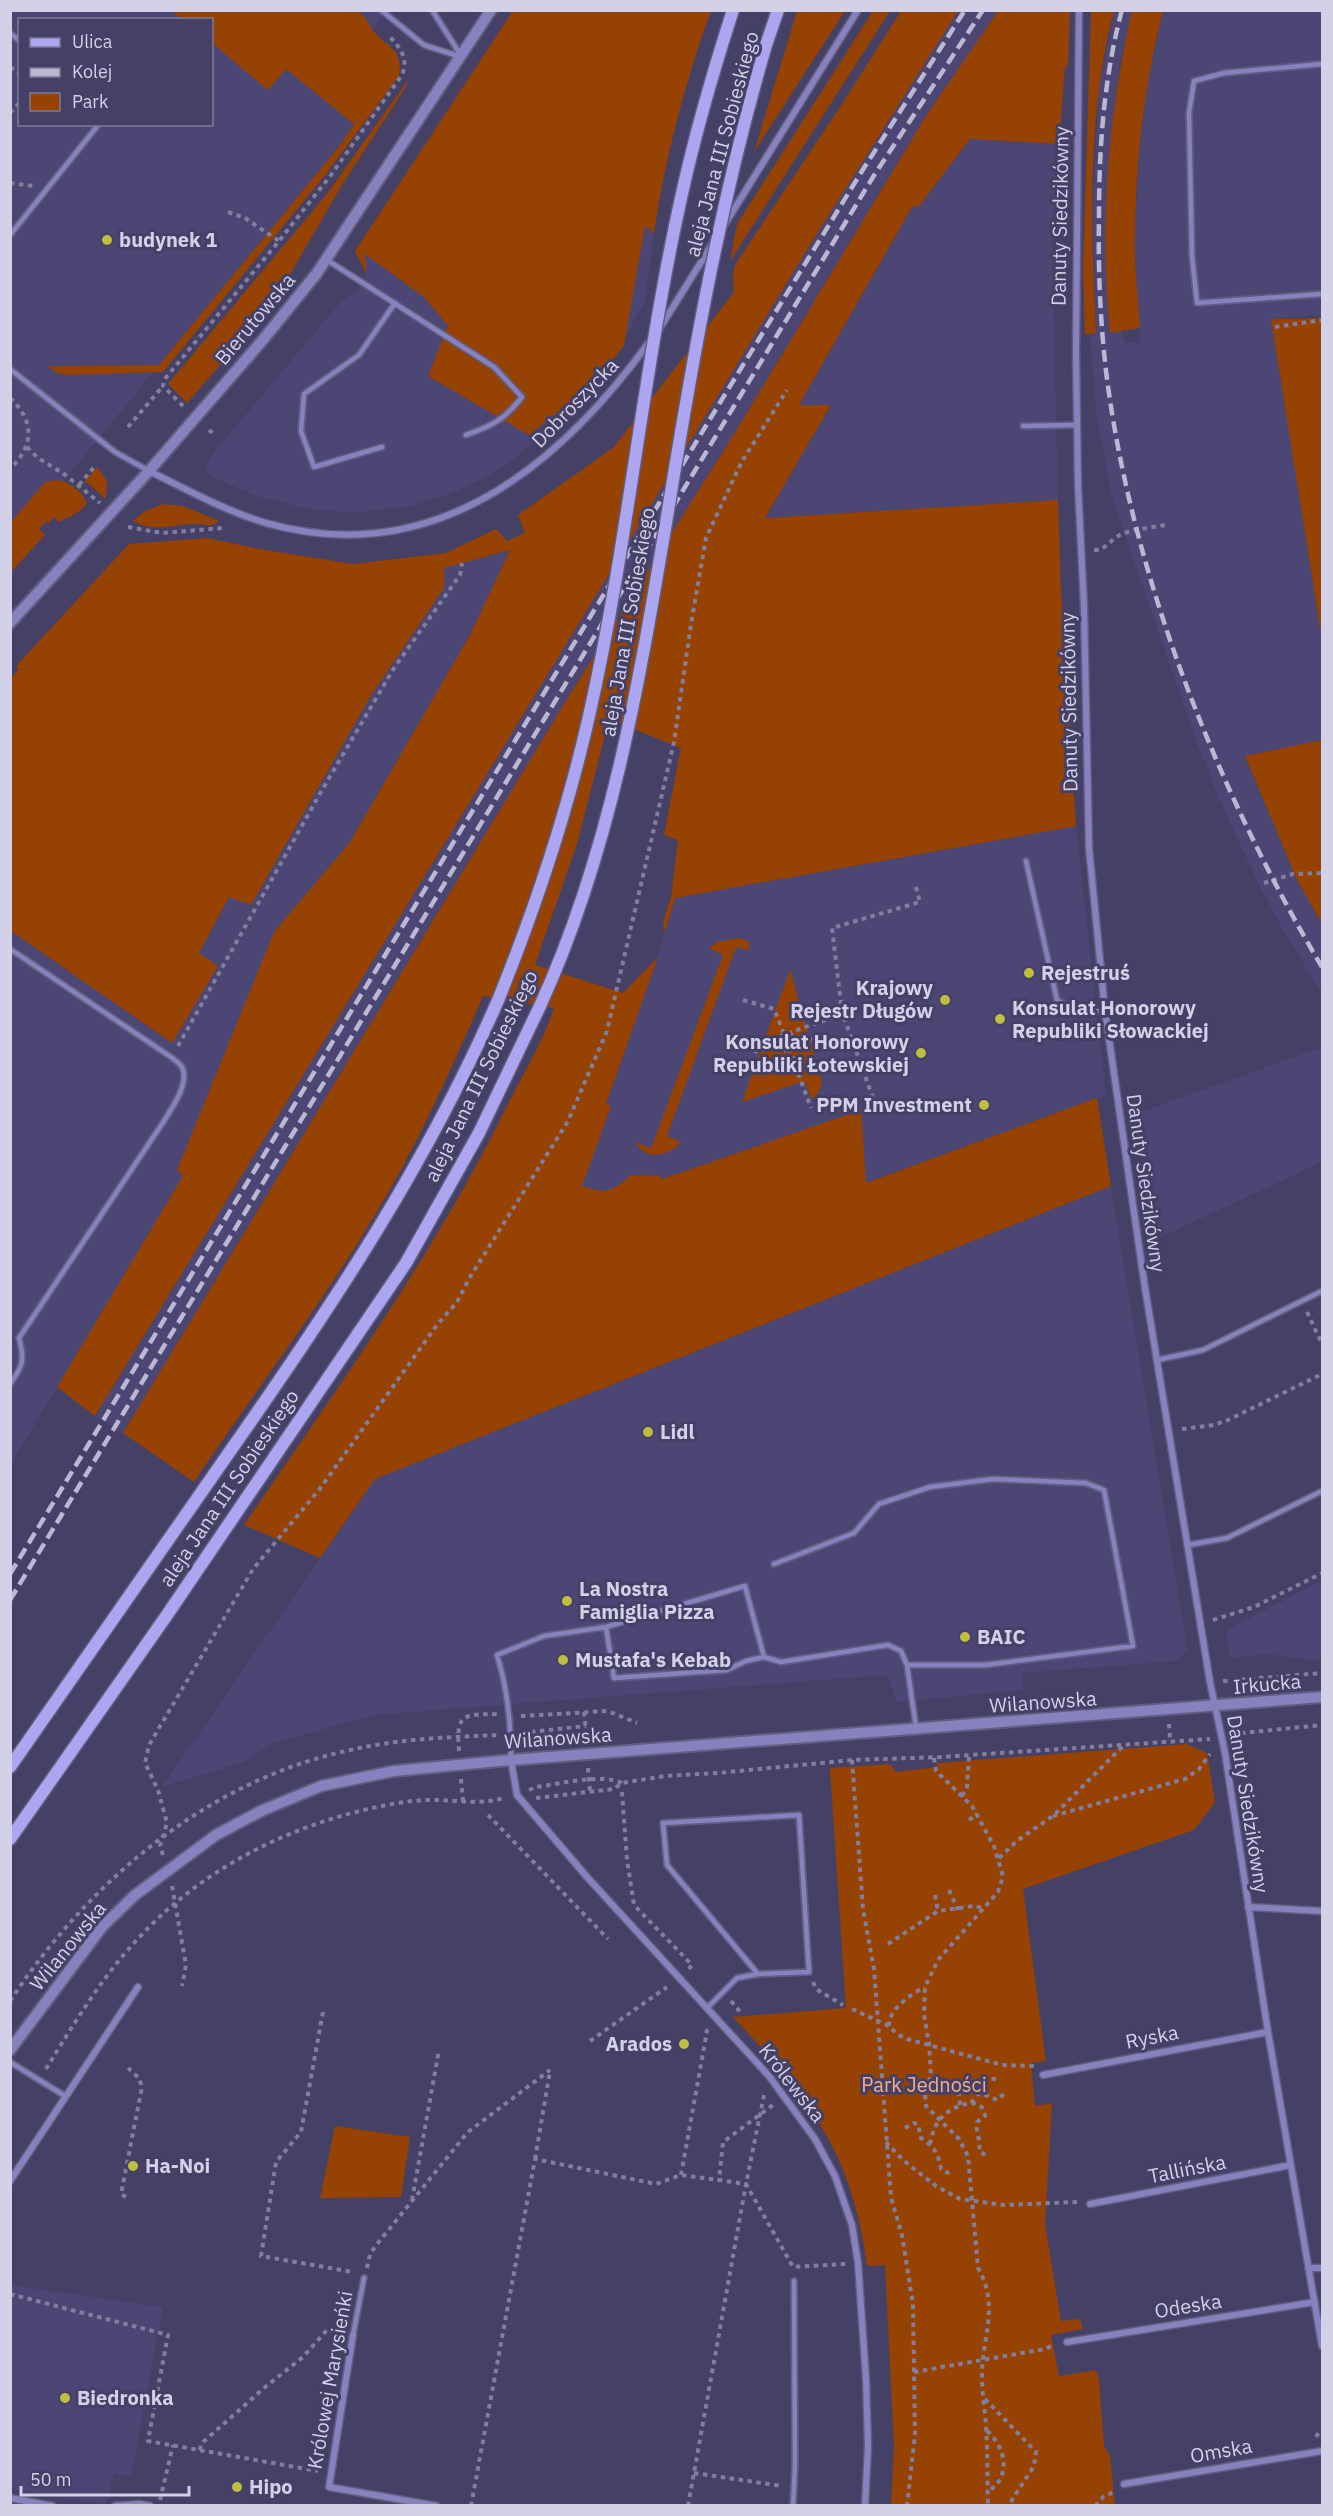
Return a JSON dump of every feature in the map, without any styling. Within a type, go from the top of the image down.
[{"type":"main road","name":"aleja Jana III Sobieskiego","points":[[10,1767],[295,1358],[377,1233],[444,1115],[499,998],[547,871],[590,714],[606,635],[659,314],[681,198],[700,120],[734,10]]},
{"type":"main road","name":"aleja Jana III Sobieskiego","points":[[10,1839],[167,1614],[406,1263],[479,1133],[540,1006],[577,912],[602,836],[632,718],[648,638],[716,240],[743,123],[778,10]]},
{"type":"street","name":"Bierutowska","points":[[10,623],[149,471],[262,341],[327,260],[491,10]]},
{"type":"street","name":"Dobroszycka","points":[[149,471],[225,509],[266,523],[345,536],[421,525],[461,511],[524,475],[565,441],[626,376],[667,319],[858,10]]},
{"type":"street","name":"Danuty Siedzikówny","points":[[1079,10],[1076,209],[1077,425],[1089,848],[1105,1011],[1157,1360],[1210,1682],[1225,1753],[1268,2032],[1323,2346]]},
{"type":"street","name":"Irkucka","points":[[1215,1707],[1323,1697]]},
{"type":"street","name":"Wilanowska","points":[[10,2050],[102,1928],[135,1895],[216,1835],[261,1811],[321,1786],[394,1771],[511,1760],[1215,1707]]},
{"type":"street","name":"Królewska","points":[[511,1760],[518,1795],[587,1877],[785,2096],[815,2139],[835,2176],[852,2225],[858,2263],[867,2412],[865,2505]]},
{"type":"street","points":[[1248,1907],[1323,1911]]},
{"type":"street","points":[[10,2181],[138,1988]]},
{"type":"street","name":"Ryska","points":[[1043,2075],[1268,2032]]},
{"type":"street","name":"Tallińska","points":[[1090,2204],[1291,2165]]},
{"type":"street","points":[[1310,2268],[1323,2268]]},
{"type":"street","name":"Odeska","points":[[1066,2342],[1315,2302]]},
{"type":"street","name":"Królowej Marysieńki","points":[[353,2335],[329,2487],[437,2505]]},
{"type":"street","name":"Omska","points":[[1124,2484],[1323,2451]]},
{"type":"street","points":[[10,2498],[53,2505]]},
{"type":"street","points":[[115,2505],[150,2505]]},
{"type":"lane","points":[[381,10],[424,45],[461,57]]},
{"type":"lane","points":[[432,10],[461,57]]},
{"type":"lane","points":[[1323,64],[1224,73],[1194,81],[1189,113],[1192,256],[1197,303],[1323,294]]},
{"type":"lane","points":[[10,235],[97,126]]},
{"type":"lane","points":[[327,260],[361,284],[395,303],[494,367],[522,397],[509,412],[489,427],[465,435]]},
{"type":"lane","points":[[382,447],[314,467],[301,431],[304,394],[359,355],[395,303]]},
{"type":"lane","points":[[10,369],[115,452],[149,471]]},
{"type":"lane","points":[[1023,426],[1077,425]]},
{"type":"lane","points":[[1026,861],[1057,1000],[1069,1008],[1086,1012],[1105,1011]]},
{"type":"lane","points":[[10,949],[182,1066],[184,1076],[179,1096],[20,1338],[24,1356],[20,1370],[10,1384]]},
{"type":"lane","points":[[1157,1360],[1196,1353],[1323,1291]]},
{"type":"lane","points":[[774,1564],[855,1533],[879,1504],[930,1487],[993,1479],[1086,1483],[1104,1490],[1132,1647],[985,1665],[907,1665]]},
{"type":"lane","points":[[1188,1545],[1227,1538],[1323,1491]]},
{"type":"lane","points":[[511,1760],[510,1714],[506,1683],[497,1655],[544,1636],[606,1627],[745,1586],[764,1657]]},
{"type":"lane","points":[[606,1627],[614,1678],[727,1670],[746,1661],[764,1657],[781,1662],[888,1645],[902,1651],[907,1665],[916,1730]]},
{"type":"lane","points":[[707,2008],[737,1978],[758,1974],[808,1972],[799,1815],[663,1823],[667,1865],[758,1974]]},
{"type":"lane","points":[[10,2062],[65,2096]]},
{"type":"lane","name":"Królowej Marysieńki","points":[[353,2335],[365,2276]]},
{"type":"lane","points":[[793,2505],[794,2281]]},
{"type":"path","points":[[128,427],[331,175],[402,75],[405,58],[399,46],[386,34]]},
{"type":"path","points":[[10,183],[29,184],[44,194]]},
{"type":"path","points":[[228,212],[245,218],[279,241]]},
{"type":"path","points":[[1275,327],[1323,320]]},
{"type":"path","points":[[163,386],[183,406]]},
{"type":"path","points":[[163,1856],[160,1846],[167,1824],[158,1790],[145,1763],[149,1745],[253,1569],[319,1490],[437,1325],[457,1302],[470,1277],[568,1121],[592,1069],[607,1031],[674,742],[706,538],[741,463],[787,390]]},
{"type":"path","points":[[10,398],[20,407],[26,419],[29,441],[22,458],[10,469]]},
{"type":"path","points":[[209,430],[214,434]]},
{"type":"path","points":[[27,447],[38,458],[79,485],[100,504]]},
{"type":"path","points":[[79,485],[96,465]]},
{"type":"path","points":[[1081,550],[1100,550],[1124,533],[1165,525]]},
{"type":"path","points":[[128,527],[132,530],[162,533],[222,528]]},
{"type":"path","points":[[171,1058],[322,790],[394,668],[460,576],[462,563]]},
{"type":"path","points":[[1264,884],[1293,874],[1323,873]]},
{"type":"path","points":[[873,1098],[842,1014],[832,927],[920,902],[915,884]]},
{"type":"path","points":[[743,1000],[774,1009],[784,1034]]},
{"type":"path","points":[[824,1035],[783,1051],[778,1037],[842,1014]]},
{"type":"path","points":[[790,1032],[795,1046]]},
{"type":"path","points":[[728,1042],[758,1052],[780,1043]]},
{"type":"path","points":[[789,1048],[811,1108]]},
{"type":"path","points":[[1301,1301],[1323,1344]]},
{"type":"path","points":[[1181,1430],[1214,1425],[1228,1420],[1323,1374]]},
{"type":"path","points":[[1212,1620],[1238,1614],[1323,1574]]},
{"type":"path","points":[[1210,1682],[1323,1673]]},
{"type":"path","points":[[458,1737],[458,1724],[462,1718],[474,1715],[522,1716],[608,1711],[637,1723]]},
{"type":"path","points":[[511,1734],[586,1726],[584,1712]]},
{"type":"path","points":[[1169,1724],[1170,1740]]},
{"type":"path","points":[[1234,1734],[1323,1725]]},
{"type":"path","points":[[537,1798],[614,1789],[622,1783],[665,1776],[852,1760],[933,1758],[1079,1749],[1125,1743],[1211,1739]]},
{"type":"path","points":[[999,1858],[1018,1840],[1053,1816],[1125,1743]]},
{"type":"path","points":[[1053,1816],[1185,1779],[1199,1769],[1210,1754]]},
{"type":"path","points":[[962,1796],[967,1787],[969,1755]]},
{"type":"path","points":[[933,1758],[936,1771],[977,1814],[999,1858],[1003,1876],[998,1892],[938,1960],[925,1987],[924,2014],[931,2075],[925,2094],[926,2106],[959,2139],[968,2156],[978,2268],[986,2282],[990,2315],[983,2347],[982,2377],[988,2505]]},
{"type":"path","points":[[852,1760],[863,1909],[874,1969],[891,2198],[902,2235],[912,2304],[915,2434],[907,2505]]},
{"type":"path","points":[[536,1787],[613,1778],[622,1783]]},
{"type":"path","points":[[589,1780],[590,1791]]},
{"type":"path","points":[[622,1792],[627,1860],[634,1905],[692,1965],[688,1969]]},
{"type":"path","points":[[39,2080],[84,2008],[129,1949],[176,1903],[230,1864],[308,1826],[358,1811],[415,1801],[483,1804],[503,1798]]},
{"type":"path","points":[[969,1820],[977,1814]]},
{"type":"path","points":[[488,1815],[608,1940]]},
{"type":"path","points":[[171,1882],[186,1965],[182,1986]]},
{"type":"path","points":[[949,1890],[958,1910]]},
{"type":"path","points":[[934,1894],[938,1911]]},
{"type":"path","points":[[888,1944],[938,1911],[974,1906],[982,1908]]},
{"type":"path","points":[[808,1972],[816,1989],[843,2005]]},
{"type":"path","points":[[590,2041],[679,1977]]},
{"type":"path","points":[[667,1987],[675,1996]]},
{"type":"path","points":[[890,2026],[889,2019],[894,2012],[925,1987]]},
{"type":"path","points":[[852,2009],[890,2026],[907,2039],[1002,2065],[1035,2066],[1043,2075]]},
{"type":"path","points":[[323,2012],[302,2132],[276,2162],[261,2256],[365,2276],[370,2254],[468,2132],[550,2070],[471,2505]]},
{"type":"path","points":[[681,2175],[710,2031],[699,2022]]},
{"type":"path","points":[[412,2201],[439,2050]]},
{"type":"path","points":[[126,2197],[121,2194],[142,2086],[139,2078],[128,2068]]},
{"type":"path","points":[[960,2105],[958,2087],[961,2083],[972,2083],[989,2077],[997,2080]]},
{"type":"path","points":[[688,2505],[746,2184],[765,2096],[761,2089]]},
{"type":"path","points":[[971,2103],[978,2094],[997,2100],[1005,2093]]},
{"type":"path","points":[[719,2180],[723,2142],[785,2096]]},
{"type":"path","points":[[930,2144],[940,2119],[960,2105],[971,2103],[978,2105],[986,2112],[976,2127],[981,2139],[980,2151],[987,2156]]},
{"type":"path","points":[[905,2128],[914,2123],[918,2124],[921,2138],[930,2144],[939,2156],[941,2169],[950,2174]]},
{"type":"path","points":[[886,2142],[903,2160],[936,2186],[960,2199],[1004,2205],[1069,2201],[1090,2204]]},
{"type":"path","points":[[535,2158],[656,2184],[681,2175],[746,2184]]},
{"type":"path","points":[[746,2184],[793,2266],[858,2263]]},
{"type":"path","points":[[10,2294],[168,2335],[148,2441],[332,2473]]},
{"type":"path","points":[[200,2450],[201,2444],[303,2357],[327,2330]]},
{"type":"path","points":[[914,2372],[1046,2349],[1066,2342]]},
{"type":"path","points":[[984,2398],[1036,2452],[1034,2466],[1008,2505]]},
{"type":"path","points":[[986,2430],[994,2437],[1004,2457],[999,2481],[987,2492]]},
{"type":"path","points":[[159,2505],[173,2445]]},
{"type":"path","points":[[694,2473],[794,2488]]},
{"type":"path","points":[[1095,2505],[1104,2496],[1117,2491],[1124,2484]]},
{"type":"shaded area","points":[[11,11],[385,11],[324,99],[354,124],[341,144],[11,545]]},
{"type":"shaded area","points":[[958,11],[998,11],[926,116],[734,434],[567,699],[123,1433],[95,1416],[810,245]]},
{"type":"shaded area","points":[[1114,11],[1132,11],[1120,62],[1106,231],[1108,309],[1110,333],[1122,331],[1125,343],[1140,343],[1134,238],[1140,148],[1147,86],[1163,11],[1322,11],[1322,315],[1272,319],[1322,639],[1322,740],[1245,757],[1297,880],[1322,924],[1322,993],[1284,932],[1257,881],[1221,803],[1195,738],[1112,497],[1097,419],[1090,334],[1096,333],[1093,205],[1099,87]]},
{"type":"shaded area","points":[[481,79],[654,233],[645,302],[617,351],[575,404],[517,457],[484,478],[450,494],[411,506],[351,513],[309,509],[259,497],[216,479],[208,473],[206,465],[215,451],[340,303],[356,292],[367,275],[364,255]]},
{"type":"shaded area","points":[[970,139],[1059,144],[1052,234],[1058,500],[765,518],[831,406],[799,405],[912,207],[919,206]]},
{"type":"shaded area","points":[[511,550],[471,633],[351,842],[184,1176],[11,1464],[11,682]]},
{"type":"shaded area","points":[[1076,826],[1106,1097],[1097,1098],[865,1183],[861,1111],[542,1221],[606,1104],[658,957],[675,898]]},
{"type":"shaded area","points":[[1322,1047],[1322,1162],[1161,1237],[1141,1112]]},
{"type":"shaded area","points":[[1111,1186],[1187,1649],[1177,1661],[1023,1673],[1023,1690],[897,1702],[887,1675],[374,1715],[274,1743],[244,1762],[162,1787],[375,1479]]},
{"type":"shaded area","points":[[1322,1581],[1322,1661],[1266,1654],[1230,1658],[1226,1630]]},
{"type":"shaded area","points":[[11,2285],[163,2307],[131,2476],[114,2474],[106,2505],[11,2489]]},
{"type":"green space","points":[[1132,10],[1163,11],[1146,95],[1137,180],[1135,248],[1140,328],[1110,333],[1105,252],[1108,171],[1117,90]]},
{"type":"green space","points":[[171,11],[358,11],[377,35],[396,53],[400,66],[399,76],[326,174],[163,372],[65,375],[47,366],[159,365],[341,144],[354,124],[286,69],[268,90],[213,44],[213,18],[181,18]]},
{"type":"green space","points":[[513,11],[711,11],[677,121],[654,233],[645,226],[624,345],[598,380],[529,435],[428,376],[448,326],[424,297],[365,254],[367,275],[355,251]]},
{"type":"green space","points":[[797,11],[845,11],[754,152]]},
{"type":"green space","points":[[873,11],[890,11],[730,261],[737,224]]},
{"type":"green space","points":[[901,11],[958,11],[810,245],[95,1416],[57,1387],[183,1176],[177,1170],[274,932],[350,842],[471,633],[510,550],[444,568],[444,588],[370,697],[251,905],[229,897],[199,953],[218,966],[172,1043],[11,931],[11,678],[19,669],[16,666],[129,544],[207,538],[353,564],[446,553],[496,529],[507,541],[525,533],[518,515],[614,447],[734,292],[735,265]]},
{"type":"green space","points":[[998,11],[1070,11],[1068,65],[1065,67],[1059,144],[970,139],[919,206],[912,207],[799,405],[831,405],[765,518],[1058,500],[1061,590],[1076,826],[675,898],[665,932],[663,923],[671,897],[678,840],[664,835],[681,748],[616,722],[607,727],[577,844],[535,965],[623,993],[658,957],[606,1104],[611,1106],[582,1186],[604,1191],[614,1188],[631,1175],[660,1176],[662,1179],[861,1110],[866,1183],[1097,1098],[1111,1186],[375,1479],[320,1558],[244,1525],[350,1370],[450,1212],[481,1158],[533,1056],[554,1008],[483,996],[424,1126],[379,1209],[328,1288],[194,1482],[123,1433],[567,699],[734,434],[926,116]]},
{"type":"green space","points":[[1091,11],[1114,11],[1105,49],[1095,130],[1092,212],[1096,333],[1085,335],[1083,270]]},
{"type":"green space","points":[[408,80],[406,87],[342,185],[278,295],[187,403],[168,384],[326,195]]},
{"type":"green space","points":[[1322,318],[1322,639],[1271,319]]},
{"type":"green space","points":[[97,467],[107,481],[106,499],[85,481]]},
{"type":"green space","points":[[58,480],[76,488],[87,503],[66,519],[58,522],[54,517],[49,523],[47,521],[39,529],[45,535],[11,572],[11,522],[45,482]]},
{"type":"green space","points":[[162,504],[183,506],[219,521],[211,525],[186,524],[157,528],[133,521],[144,512]]},
{"type":"green space","points":[[1322,740],[1322,924],[1297,880],[1245,756]]},
{"type":"green space","points":[[739,938],[750,942],[748,950],[736,947],[667,1136],[681,1142],[670,1151],[657,1155],[645,1152],[636,1142],[649,1148],[652,1146],[723,955],[709,948],[717,942]]},
{"type":"green space","points":[[790,970],[822,1083],[818,1093],[812,1099],[804,1081],[742,1102]]},
{"type":"green space","name":"Park Jedności","points":[[1186,1744],[1207,1753],[1215,1802],[1194,1830],[1023,1889],[1046,2061],[1031,2063],[1035,2106],[1052,2103],[1045,2224],[1061,2321],[1080,2319],[1083,2329],[1051,2335],[1059,2376],[1096,2370],[1099,2380],[1104,2446],[1110,2456],[1115,2505],[891,2505],[894,2446],[885,2265],[867,2266],[851,2191],[823,2129],[784,2074],[733,2017],[846,2008],[830,1768],[890,1764],[896,1772],[937,1767],[938,1763]]},
{"type":"green space","points":[[335,2126],[410,2137],[401,2197],[320,2198]]},
{"type":"railway","points":[[10,1574],[721,401],[862,171],[965,10]]},
{"type":"railway","points":[[10,1600],[873,177],[983,10]]},
{"type":"railway","points":[[1122,10],[1111,60],[1104,112],[1100,164],[1099,234],[1104,352],[1118,448],[1136,525],[1158,602],[1184,679],[1214,755],[1247,828],[1322,967]]},
{"type":"place","name":"budynek 1","points":[[107,240]]},
{"type":"place","name":"Rejestruś","points":[[1029,973]]},
{"type":"place","name":"Krajowy Rejestr Długów","points":[[945,1000]]},
{"type":"place","name":"Konsulat Honorowy Republiki Słowackiej","points":[[1000,1019]]},
{"type":"place","name":"Konsulat Honorowy Republiki Łotewskiej","points":[[921,1053]]},
{"type":"place","name":"PPM Investment","points":[[984,1105]]},
{"type":"place","name":"Lidl","points":[[648,1432]]},
{"type":"place","name":"La Nostra Famiglia Pizza","points":[[567,1601]]},
{"type":"place","name":"BAIC","points":[[965,1637]]},
{"type":"place","name":"Mustafa's Kebab","points":[[563,1660]]},
{"type":"place","name":"Arados","points":[[684,2044]]},
{"type":"place","name":"Ha-Noi","points":[[133,2166]]},
{"type":"place","name":"Biedronka","points":[[65,2398]]},
{"type":"place","name":"Hipo","points":[[237,2487]]}]
